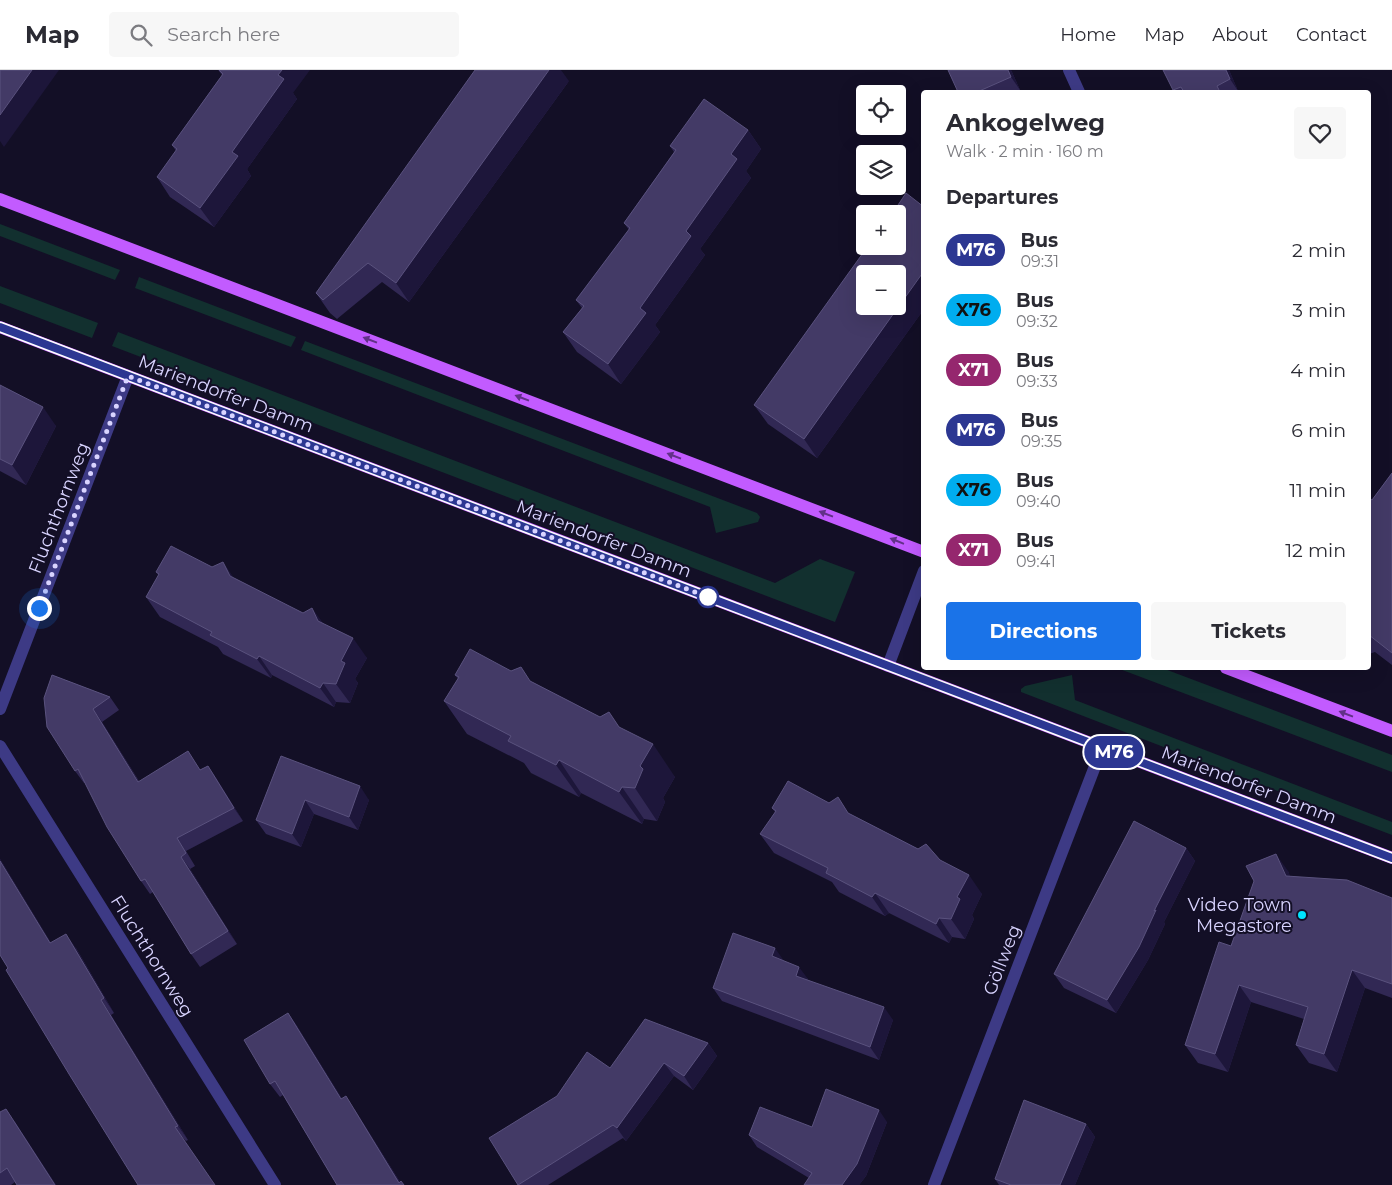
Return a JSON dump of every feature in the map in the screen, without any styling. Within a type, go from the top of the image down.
[{"type":"main road","points":[[0,199],[921,551]]},
{"type":"main road","name":"Mariendorfer Damm","points":[[0,327],[1392,858]]},
{"type":"main road","points":[[1231,670],[1392,731]]},
{"type":"street","points":[[1069,70],[1078,90]]},
{"type":"street","name":"Fluchthornweg","points":[[0,709],[128,376]]},
{"type":"street","points":[[888,666],[921,579]]},
{"type":"street","name":"Fluchthornweg","points":[[0,746],[275,1185]]},
{"type":"street","name":"Göllweg","points":[[934,1185],[1102,748]]},
{"type":"green space","points":[[0,224],[120,270],[115,280],[0,236]]},
{"type":"green space","points":[[139,277],[296,337],[291,347],[135,288]]},
{"type":"green space","points":[[0,286],[98,323],[92,338],[0,303]]},
{"type":"green space","points":[[118,332],[775,583],[820,559],[855,572],[835,622],[112,346]]},
{"type":"green space","points":[[305,341],[757,513],[760,517],[758,522],[716,533],[710,507],[301,350]]},
{"type":"green space","points":[[1122,670],[1167,670],[1392,755],[1392,772]]},
{"type":"green space","points":[[1072,675],[1075,700],[1392,822],[1392,835],[1021,692],[1021,689],[1025,686]]},
{"type":"building","points":[[0,70],[32,70],[0,115]]},
{"type":"building","points":[[219,70],[282,70],[278,75],[284,79],[232,152],[238,156],[200,208],[157,177],[177,149],[172,145],[223,74]]},
{"type":"building","points":[[475,70],[549,70],[396,283],[368,263],[323,300],[316,293]]},
{"type":"building","points":[[948,70],[1008,70],[1011,77],[982,90],[957,90]]},
{"type":"building","points":[[1163,70],[1226,70],[1230,79],[1217,86],[1219,90],[1183,90],[1181,87],[1173,90]]},
{"type":"building","points":[[704,99],[748,130],[731,154],[737,159],[686,231],[691,236],[640,308],[646,313],[608,364],[563,332],[584,306],[576,300],[630,228],[624,223],[676,150],[670,146]]},
{"type":"building","points":[[906,193],[921,205],[921,275],[906,296],[906,265],[856,265],[856,315],[893,315],[804,439],[754,405],[862,255],[906,255],[906,205],[898,205]]},
{"type":"building","points":[[0,385],[43,407],[12,465],[0,459]]},
{"type":"building","points":[[1392,473],[1392,653],[1371,637],[1372,500]]},
{"type":"building","points":[[171,546],[212,567],[223,562],[230,576],[303,613],[312,608],[318,621],[353,638],[341,661],[345,663],[336,684],[323,683],[320,688],[259,656],[257,659],[210,635],[212,632],[146,597],[159,574],[156,572]]},
{"type":"building","points":[[470,649],[511,671],[521,667],[530,681],[600,717],[609,712],[619,727],[653,744],[640,766],[643,769],[635,788],[622,787],[619,792],[559,760],[556,765],[508,741],[511,736],[444,701],[459,677],[455,675]]},
{"type":"building","points":[[52,675],[110,697],[93,709],[138,782],[188,751],[200,770],[208,766],[234,808],[177,838],[186,853],[181,857],[228,931],[191,954],[145,879],[141,881],[107,827],[78,769],[75,771],[47,727],[44,698]]},
{"type":"building","points":[[281,756],[360,786],[349,817],[305,800],[292,834],[256,820]]},
{"type":"building","points":[[788,781],[829,803],[838,797],[848,813],[918,849],[926,844],[940,860],[969,875],[957,897],[960,899],[951,919],[939,918],[936,924],[875,893],[872,897],[826,873],[828,868],[760,834],[776,811],[772,808]]},
{"type":"building","points":[[1134,821],[1186,848],[1154,911],[1156,910],[1139,947],[1107,1000],[1054,974]]},
{"type":"building","points":[[1276,854],[1286,876],[1347,880],[1392,898],[1392,984],[1352,970],[1324,1054],[1296,1045],[1308,1007],[1239,985],[1215,1054],[1185,1045],[1219,942],[1231,946],[1254,881],[1246,866]]},
{"type":"building","points":[[0,861],[50,943],[66,934],[104,998],[101,1000],[178,1126],[175,1127],[215,1185],[138,1185],[6,970],[8,968],[0,955]]},
{"type":"building","points":[[733,933],[775,948],[772,956],[799,967],[796,976],[884,1007],[870,1047],[713,988]]},
{"type":"building","points":[[288,1013],[341,1099],[346,1096],[399,1183],[401,1181],[404,1185],[337,1185],[275,1081],[270,1084],[244,1040]]},
{"type":"building","points":[[645,1019],[708,1043],[684,1076],[664,1063],[617,1128],[613,1125],[518,1185],[489,1138],[557,1096],[587,1052],[610,1068]]},
{"type":"building","points":[[826,1089],[879,1110],[857,1164],[842,1185],[804,1185],[812,1173],[749,1135],[760,1107],[812,1127]]},
{"type":"building","points":[[1024,1100],[1086,1124],[1060,1185],[1011,1185],[995,1179]]},
{"type":"building","points":[[6,1109],[55,1185],[17,1185],[7,1168],[0,1173],[0,1112]]},
{"type":"bus line","name":"M76","points":[[0,327],[1392,858]]},
{"type":"place","name":"Video Town Megastore","points":[[1302,915]]},
{"type":"route","points":[[39,608],[128,376],[708,597]]}]
